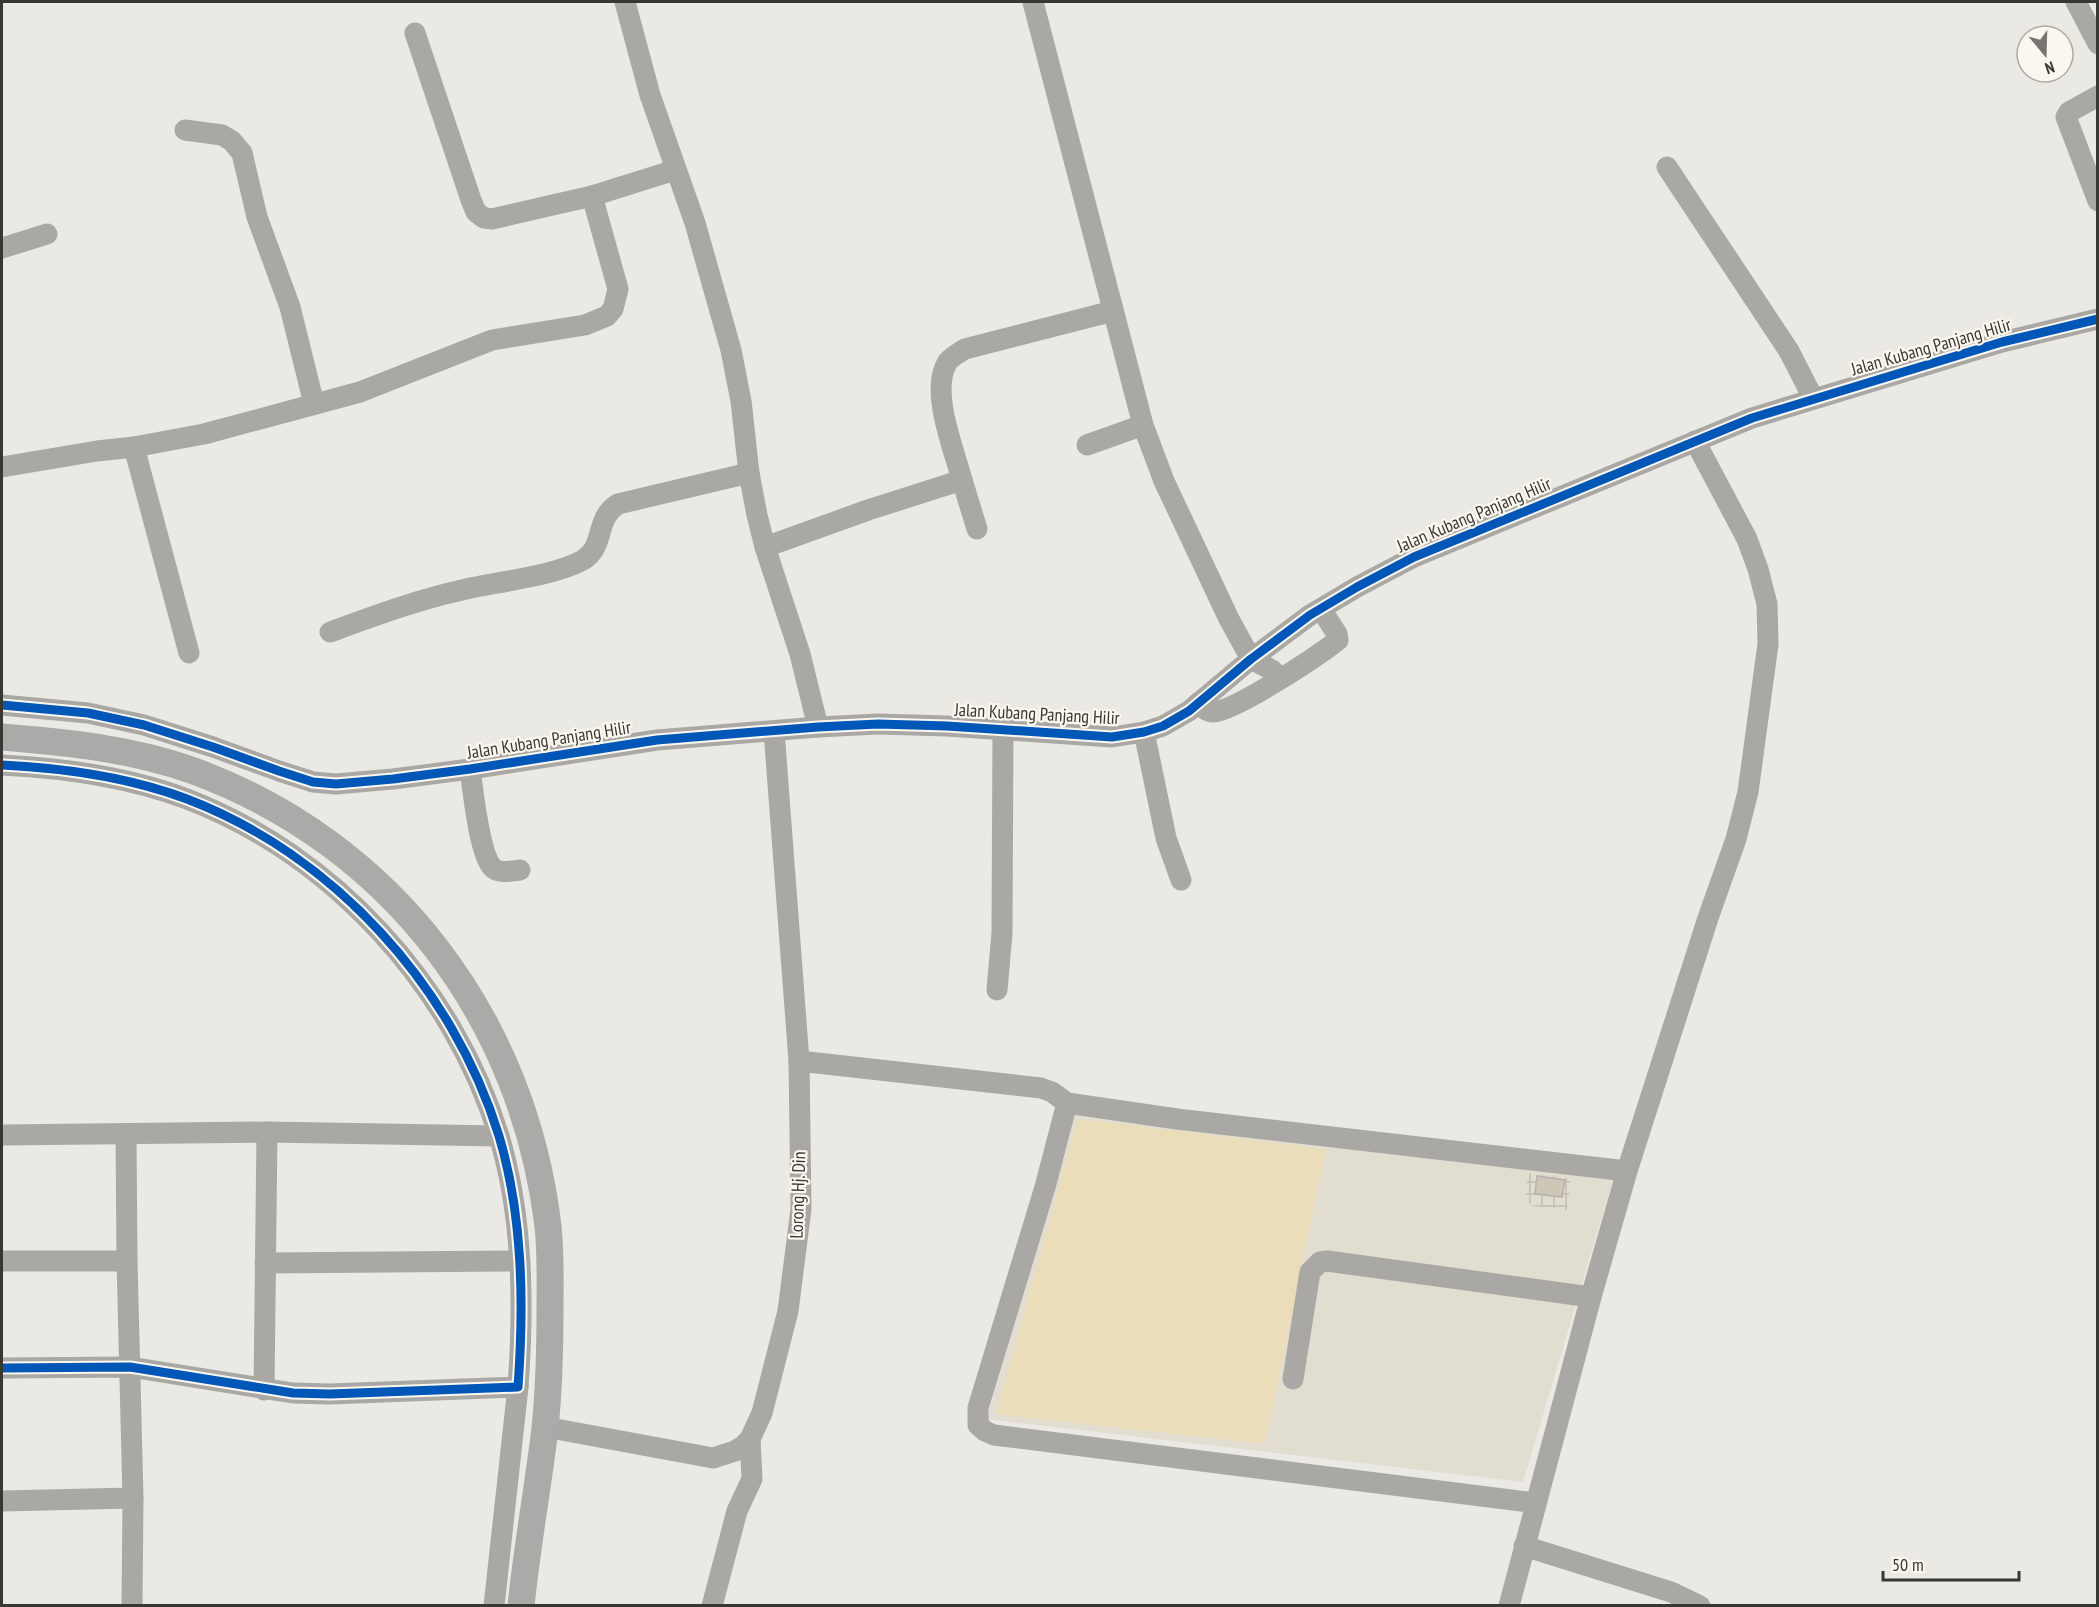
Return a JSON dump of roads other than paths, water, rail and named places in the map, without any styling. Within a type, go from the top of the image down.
[{"type":"main road","points":[[2,737],[77,743],[139,755],[193,771],[257,798],[313,831],[399,903],[438,948],[464,986],[499,1052],[525,1118],[540,1176],[548,1228],[550,1353],[545,1427],[521,1605]]},
{"type":"street","points":[[625,2],[650,95],[695,222],[731,350],[741,401],[749,473],[765,547],[800,654],[818,727]]},
{"type":"street","points":[[1033,2],[1143,424],[1164,481],[1229,619],[1251,659],[1272,670],[1280,679]]},
{"type":"street","points":[[2076,2],[2097,44]]},
{"type":"street","points":[[416,33],[476,212],[484,218],[492,219],[592,196],[675,170]]},
{"type":"street","points":[[2097,96],[2069,112],[2066,117],[2097,201]]},
{"type":"street","points":[[184,130],[222,135],[232,141],[242,153],[256,217],[290,307],[314,404]]},
{"type":"street","points":[[1667,166],[1789,351],[1813,398]]},
{"type":"street","points":[[2,467],[134,447],[213,431],[360,392],[492,340],[585,325],[607,316],[613,309],[618,289],[592,196]]},
{"type":"street","points":[[2,248],[47,234]]},
{"type":"street","points":[[977,529],[940,400],[941,377],[948,360],[965,349],[1113,311]]},
{"type":"street","name":"Jalan Kubang Panjang Hilir","points":[[2,705],[88,713],[144,725],[314,782],[336,784],[470,769],[657,740],[818,727],[878,724],[1003,729],[1112,737],[1144,732],[1163,726],[1198,704],[1251,659],[1321,609],[1357,586],[1414,557],[1752,418],[2002,342],[2097,319]]},
{"type":"street","points":[[1087,446],[1143,424]]},
{"type":"street","points":[[1509,1605],[1627,1171],[1708,918],[1736,839],[1748,792],[1768,644],[1767,604],[1747,539],[1695,441]]},
{"type":"street","points":[[134,447],[189,653]]},
{"type":"street","points":[[330,632],[394,609],[458,591],[566,567],[583,560],[591,553],[597,543],[605,514],[618,504],[749,473]]},
{"type":"street","points":[[765,547],[868,510],[962,480]]},
{"type":"street","points":[[1198,704],[1211,712],[1220,711],[1280,679],[1338,640],[1337,634],[1321,609]]},
{"type":"street","points":[[997,990],[1002,933],[1003,729]]},
{"type":"street","name":"Lorong Hj. Din","points":[[750,1439],[762,1413],[789,1300],[801,1209],[799,1062],[774,731]]},
{"type":"street","points":[[1144,732],[1166,838],[1181,880]]},
{"type":"street","points":[[2,765],[32,766],[131,781],[187,799],[236,822],[292,853],[360,911],[421,981],[468,1058],[499,1136],[511,1190],[522,1290],[518,1387],[494,1605]]},
{"type":"street","points":[[470,769],[484,852],[492,868],[498,871],[520,870]]},
{"type":"street","points":[[799,1062],[1041,1088],[1052,1092],[1067,1103],[1177,1119],[1627,1171]]},
{"type":"street","points":[[1067,1103],[1045,1187],[978,1408],[978,1425],[985,1431],[994,1435],[1536,1503]]},
{"type":"street","points":[[2,1135],[267,1132],[499,1136]]},
{"type":"street","points":[[264,1390],[267,1132]]},
{"type":"street","points":[[126,1134],[133,1498],[132,1605]]},
{"type":"street","points":[[2,1261],[127,1261]]},
{"type":"street","points":[[265,1263],[520,1261]]},
{"type":"street","points":[[1293,1379],[1310,1272],[1320,1262],[1327,1261],[1591,1297]]},
{"type":"street","points":[[2,1368],[130,1367],[293,1393],[330,1394],[518,1387]]},
{"type":"street","points":[[545,1427],[713,1458],[735,1451],[750,1439]]},
{"type":"street","points":[[712,1605],[737,1511],[752,1479],[750,1439]]},
{"type":"street","points":[[2,1501],[133,1498]]},
{"type":"street","points":[[1524,1546],[1671,1592],[1700,1605]]}]
